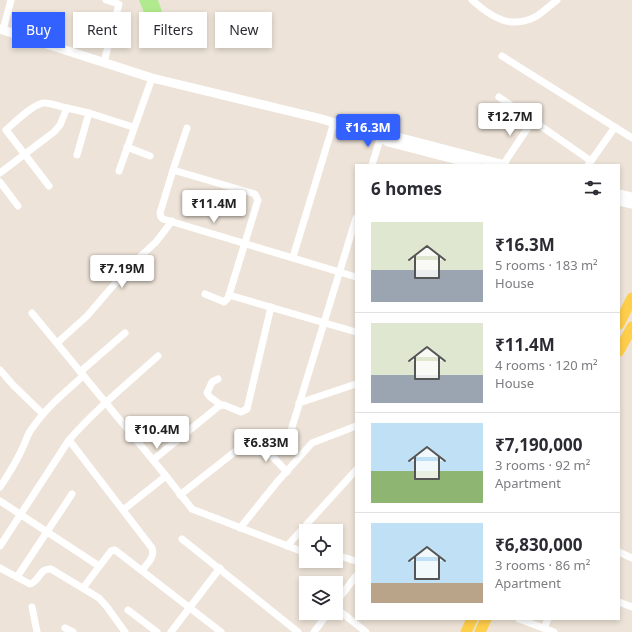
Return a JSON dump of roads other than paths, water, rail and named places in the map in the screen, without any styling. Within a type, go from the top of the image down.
[{"type":"main road","points":[[620,322],[632,298]]},
{"type":"main road","points":[[620,350],[632,327]]},
{"type":"main road","points":[[466,632],[472,620]]},
{"type":"main road","points":[[480,632],[486,620]]},
{"type":"street","points":[[11,0],[1,30],[152,78],[334,122],[381,136],[390,135],[486,163]]},
{"type":"street","points":[[104,62],[119,4],[106,0]]},
{"type":"street","points":[[472,0],[496,18],[508,22],[522,22],[538,15],[557,0]]},
{"type":"street","points":[[502,56],[632,138]]},
{"type":"street","points":[[119,171],[152,78]]},
{"type":"street","points":[[499,97],[533,120],[589,163],[615,127]]},
{"type":"street","points":[[49,186],[25,154],[3,132],[34,107],[45,103],[89,113],[133,128]]},
{"type":"street","points":[[0,173],[58,128],[67,108]]},
{"type":"street","points":[[77,155],[89,113]]},
{"type":"street","points":[[505,164],[533,120]]},
{"type":"street","points":[[293,258],[334,122]]},
{"type":"street","points":[[187,128],[160,215],[163,219],[355,277]]},
{"type":"street","points":[[372,164],[381,136]]},
{"type":"street","points":[[381,136],[388,142],[473,164]]},
{"type":"street","points":[[127,147],[150,156]]},
{"type":"street","points":[[173,170],[255,194],[257,196],[258,200],[228,298],[224,302],[205,294]]},
{"type":"street","points":[[0,182],[18,206]]},
{"type":"street","points":[[620,194],[632,197]]},
{"type":"street","points":[[620,201],[632,204]]},
{"type":"street","points":[[58,343],[87,316],[130,266],[159,238],[172,221]]},
{"type":"street","points":[[290,434],[355,221]]},
{"type":"street","points":[[229,295],[355,332]]},
{"type":"street","points":[[218,379],[212,382],[207,393],[210,397],[221,404],[241,412],[247,408],[271,307]]},
{"type":"street","points":[[32,313],[194,511],[299,550]]},
{"type":"street","points":[[0,487],[16,462],[29,433],[43,414],[81,374],[125,332]]},
{"type":"street","points":[[0,546],[69,440],[106,402],[158,356]]},
{"type":"street","points":[[0,370],[43,414]]},
{"type":"street","points":[[299,403],[355,384]]},
{"type":"street","points":[[153,460],[221,404]]},
{"type":"street","points":[[240,528],[312,443],[355,426]]},
{"type":"street","points":[[180,495],[250,439],[254,438],[287,472]]},
{"type":"street","points":[[69,440],[152,548],[154,552],[152,557],[142,570]]},
{"type":"street","points":[[287,546],[355,471]]},
{"type":"street","points":[[123,510],[166,476]]},
{"type":"street","points":[[16,577],[72,494]]},
{"type":"street","points":[[0,501],[98,566]]},
{"type":"street","points":[[182,539],[298,632]]},
{"type":"street","points":[[83,588],[98,566],[111,551],[115,550],[219,631]]},
{"type":"street","points":[[620,552],[632,558]]},
{"type":"street","points":[[343,557],[355,561]]},
{"type":"street","points":[[0,568],[30,584],[33,584],[44,569],[51,569],[104,602],[125,632]]},
{"type":"street","points":[[171,632],[220,568]]},
{"type":"street","points":[[343,593],[355,577]]},
{"type":"street","points":[[620,602],[632,607]]},
{"type":"street","points":[[32,607],[37,632]]},
{"type":"street","points":[[128,610],[157,632]]},
{"type":"street","points":[[343,614],[366,632]]},
{"type":"street","points":[[314,632],[323,620]]},
{"type":"street","points":[[521,620],[554,632]]},
{"type":"street","points":[[544,628],[548,620]]},
{"type":"street","points":[[65,628],[73,632]]}]
